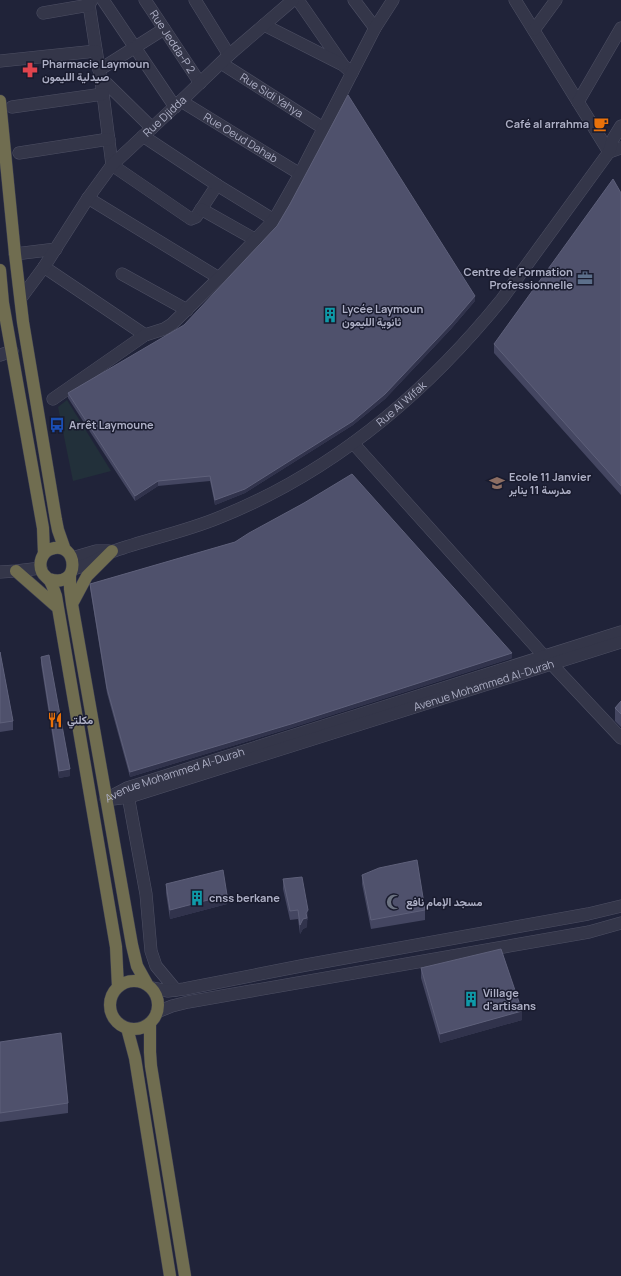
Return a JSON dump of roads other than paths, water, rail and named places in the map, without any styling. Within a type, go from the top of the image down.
[{"type":"highway","points":[[0,101],[15,254],[27,347],[56,520],[70,563],[69,584],[72,604],[134,956],[137,966],[158,1000],[157,1012],[150,1023],[151,1066],[185,1276]]},
{"type":"highway","points":[[0,270],[4,329],[12,351],[42,528],[44,554]]},
{"type":"highway","points":[[70,563],[56,548],[47,551],[44,554],[41,558],[40,568],[49,579],[57,606],[116,947],[118,987]]},
{"type":"highway","points":[[72,604],[88,576],[112,551]]},
{"type":"highway","points":[[49,579],[60,581],[70,563]]},
{"type":"highway","points":[[16,571],[57,606]]},
{"type":"highway","points":[[150,986],[142,982],[129,981],[118,987],[111,997],[110,1010],[116,1021],[127,1028],[139,1028],[150,1023]]},
{"type":"highway","points":[[127,1028],[136,1058],[170,1276]]},
{"type":"street","points":[[103,0],[134,48],[178,104]]},
{"type":"street","name":"Rue Jedda-P 2","points":[[145,0],[200,83]]},
{"type":"street","points":[[196,0],[225,59]]},
{"type":"street","name":"Rue Djidda","points":[[21,298],[44,267],[88,198],[112,165],[225,59],[293,0]]},
{"type":"street","points":[[298,0],[343,65],[352,73]]},
{"type":"street","points":[[354,0],[375,28]]},
{"type":"street","points":[[53,399],[145,335],[164,330],[172,324],[219,278],[274,220],[300,174],[375,28],[393,0]]},
{"type":"street","points":[[515,0],[609,152],[621,148]]},
{"type":"street","points":[[534,30],[556,0]]},
{"type":"street","points":[[43,13],[91,3],[96,51],[112,165],[191,219],[196,217],[217,185]]},
{"type":"street","points":[[264,25],[343,65]]},
{"type":"street","points":[[578,102],[621,28]]},
{"type":"street","points":[[100,73],[134,48],[164,29]]},
{"type":"street","points":[[0,61],[96,51]]},
{"type":"street","name":"Rue Sidi Yahya","points":[[225,59],[323,128]]},
{"type":"street","points":[[100,73],[148,132],[217,185],[274,220]]},
{"type":"street","points":[[12,107],[103,94]]},
{"type":"street","name":"Rue Oeud Dahab","points":[[178,104],[300,174]]},
{"type":"street","name":"Rue Al Wifak","points":[[70,563],[84,566],[112,551],[180,532],[217,519],[253,503],[294,481],[353,443],[414,394],[478,329],[502,299],[609,152],[613,139],[621,126]]},
{"type":"street","points":[[19,153],[109,139]]},
{"type":"street","points":[[88,198],[219,278]]},
{"type":"street","points":[[201,208],[256,240]]},
{"type":"street","points":[[15,254],[56,249]]},
{"type":"street","points":[[44,267],[145,335]]},
{"type":"street","points":[[122,274],[187,310]]},
{"type":"street","points":[[0,355],[12,351]]},
{"type":"street","points":[[353,443],[548,660],[621,738]]},
{"type":"street","points":[[0,572],[40,568]]},
{"type":"street","name":"Avenue Mohammed Al-Durah","points":[[106,799],[548,660],[621,632]]},
{"type":"street","name":"Avenue Mohammed Al-Durah","points":[[548,660],[621,642]]},
{"type":"street","points":[[128,792],[146,894],[151,951],[156,966],[176,990]]},
{"type":"street","points":[[150,986],[160,990],[176,990],[588,914],[621,906]]},
{"type":"street","points":[[157,1012],[188,1002],[589,932],[621,923]]},
{"type":"place","name":"Pharmacie Laymoun صيدلية الليمون","points":[[30,70]]},
{"type":"place","name":"Café al arrahma","points":[[601,124]]},
{"type":"place","name":"Centre de Formation Professionnelle","points":[[585,278]]},
{"type":"place","name":"Lycée Laymoun ثانوية الليمون","points":[[330,315]]},
{"type":"place","name":"Arrêt Laymoune","points":[[57,425]]},
{"type":"place","name":"Ecole 11 Janvier مدرسة 11 يناير","points":[[497,483]]},
{"type":"place","name":"مكلتي","points":[[55,720]]},
{"type":"place","name":"cnss berkane","points":[[197,898]]},
{"type":"place","name":"مسجد الإمام نافع","points":[[394,902]]},
{"type":"place","name":"Village d'artisans","points":[[471,999]]}]
